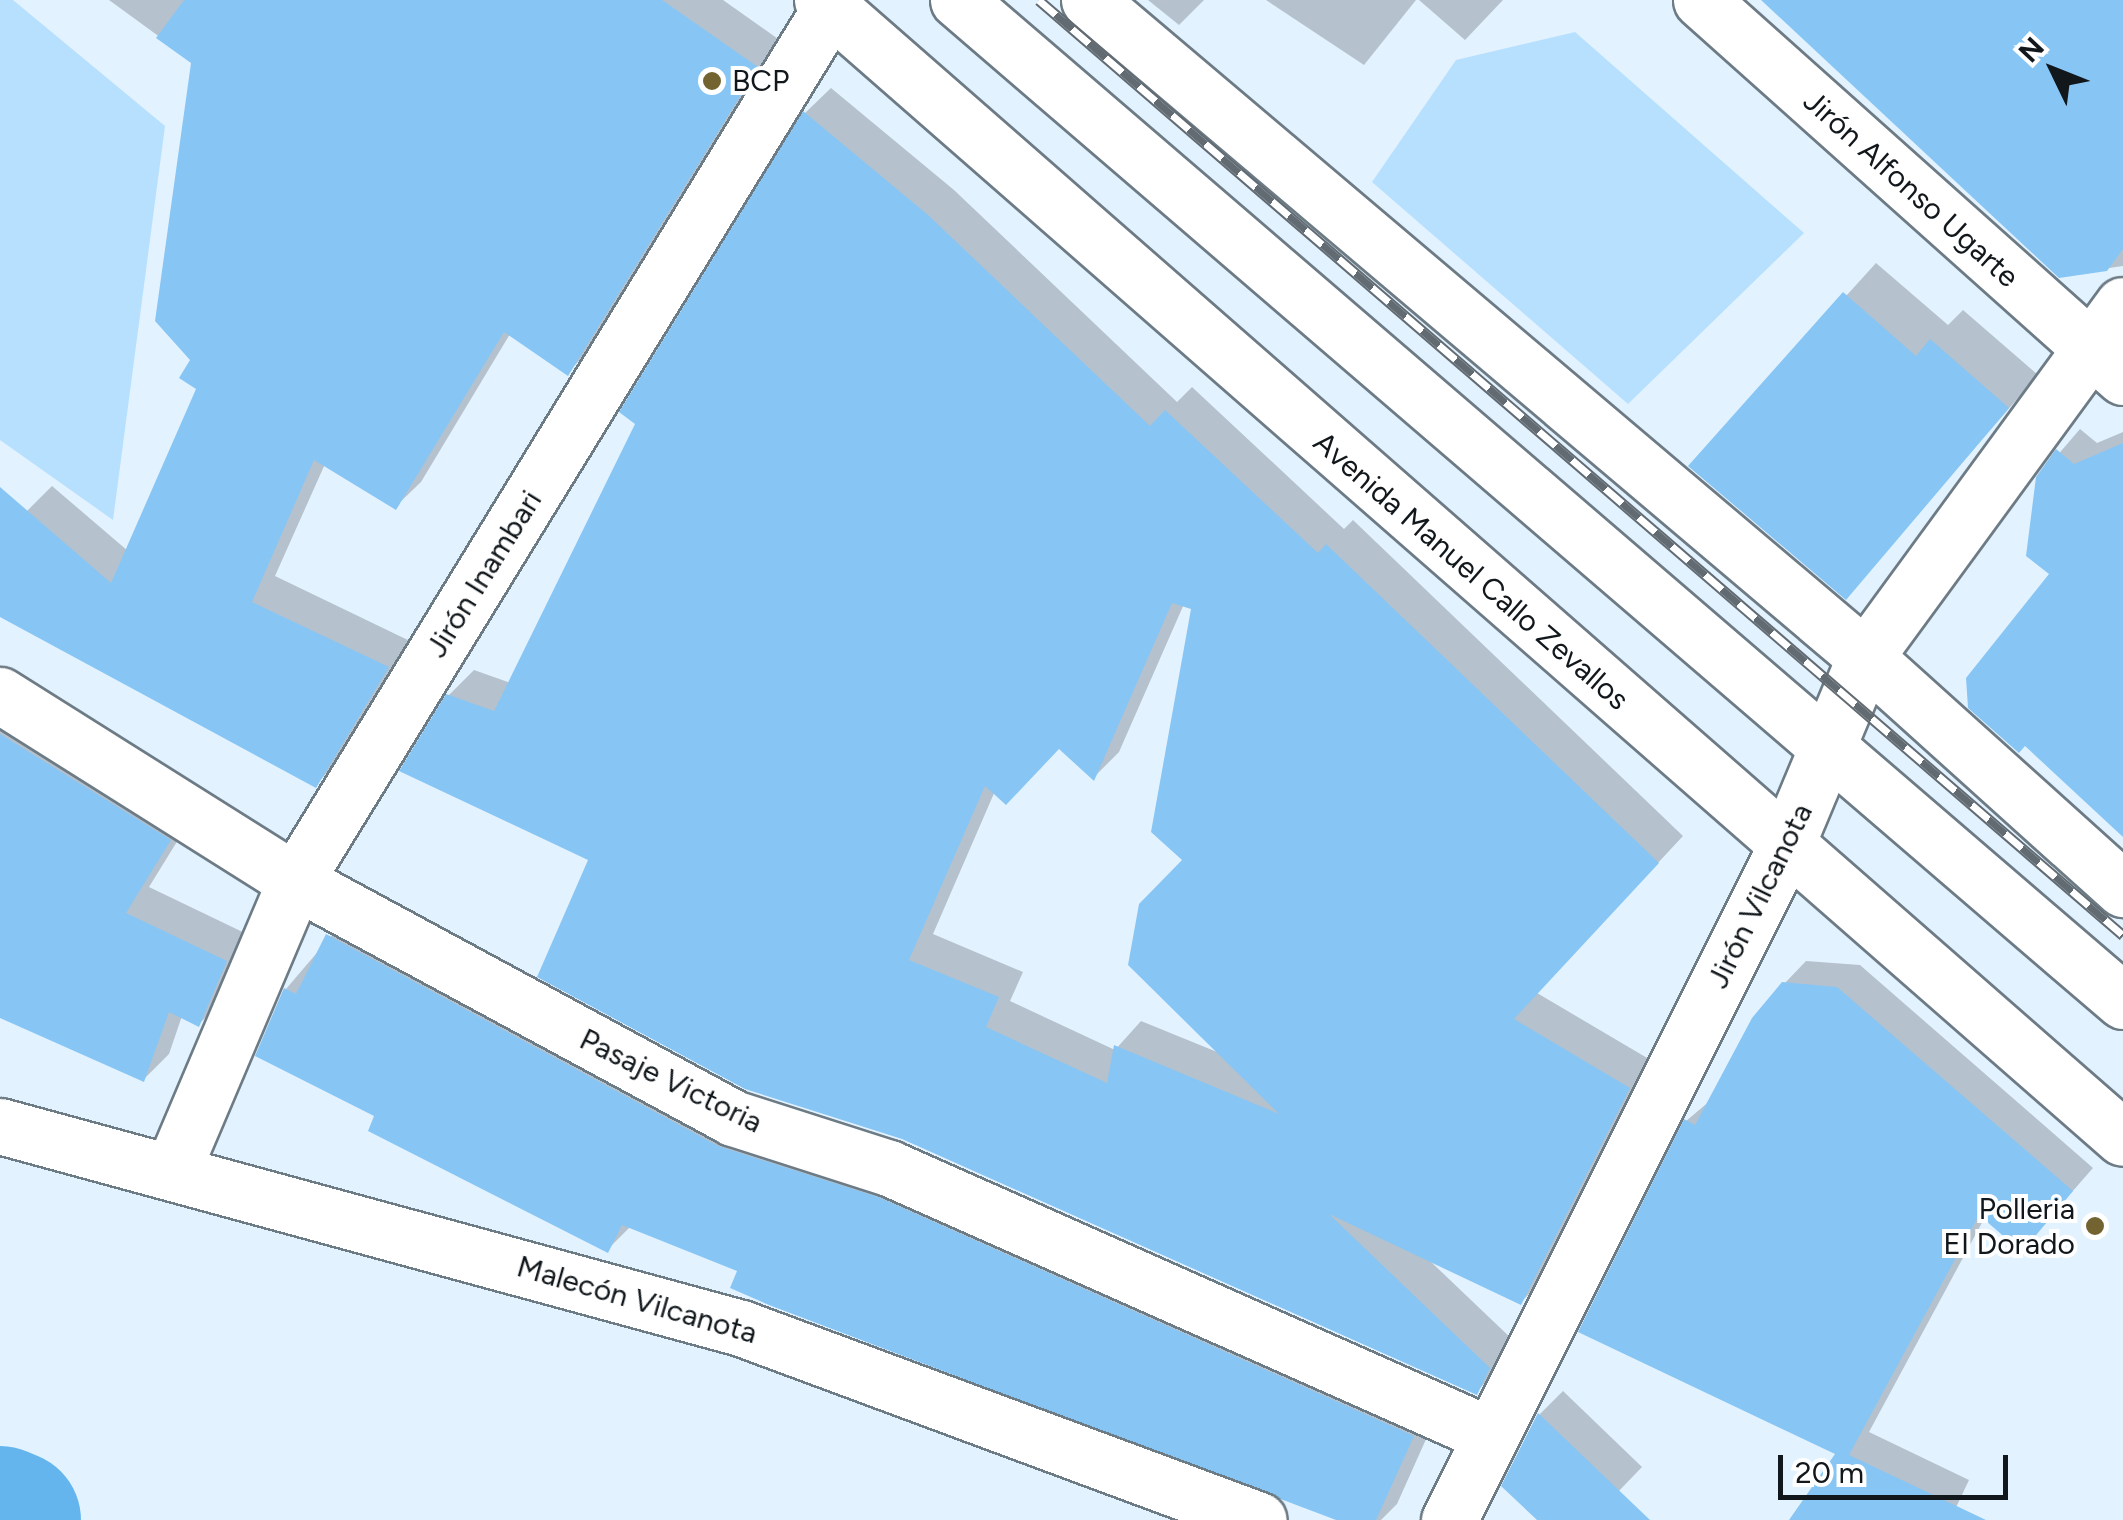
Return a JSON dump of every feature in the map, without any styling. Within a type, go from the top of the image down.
[{"type":"street","points":[[958,0],[2123,1001]]},
{"type":"street","points":[[1089,0],[1865,658],[2123,889]]},
{"type":"street","name":"Jirón Alfonso Ugarte","points":[[1702,0],[2107,363]]},
{"type":"street","name":"Avenida Manuel Callo Zevallos","points":[[830,3],[1785,848],[2123,1138]]},
{"type":"street","name":"Jirón Inambari","points":[[173,1169],[295,881],[830,3]]},
{"type":"street","name":"Jirón Vilcanota","points":[[1449,1520],[1785,848],[1865,658],[2107,363],[2123,305]]},
{"type":"street","name":"Pasaje Victoria","points":[[0,695],[295,881],[733,1118],[889,1168],[1490,1435]]},
{"type":"street","name":"Malecón Vilcanota","points":[[0,1126],[173,1169],[741,1328],[1259,1520]]},
{"type":"shaded area","points":[[0,0],[13,0],[165,126],[113,520],[0,440]]},
{"type":"shaded area","points":[[1575,32],[1804,233],[1628,404],[1372,182],[1456,60]]},
{"type":"building","points":[[184,0],[662,0],[758,67],[568,376],[504,332],[396,510],[314,460],[252,602],[389,667],[316,788],[0,617],[0,487],[111,583],[196,389],[179,378],[190,360],[155,321],[191,63],[156,38]]},
{"type":"building","points":[[1761,0],[2123,0],[2123,249],[2107,271],[2059,278]]},
{"type":"building","points":[[803,111],[928,215],[1150,426],[1165,410],[1318,553],[1326,544],[1659,863],[1514,1019],[1630,1088],[1521,1305],[1329,1214],[1490,1368],[1477,1395],[902,1139],[745,1089],[537,977],[588,860],[399,771],[446,694],[494,711],[635,424],[619,412]],"holes":[[[1172,603],[1191,609],[1151,832],[1182,860],[1139,904],[1128,965],[1279,1114],[1114,1045],[1107,1083],[986,1027],[999,997],[909,960],[985,786],[1006,805],[1059,749],[1094,781]]]},
{"type":"building","points":[[1843,292],[1916,356],[1930,339],[2009,408],[1846,600],[1688,466]]},
{"type":"building","points":[[2123,443],[2123,837],[2025,746],[2019,753],[1968,708],[1966,678],[2049,574],[2026,556],[2036,477],[2056,449],[2074,464]]},
{"type":"building","points":[[0,734],[171,840],[126,913],[227,961],[199,1027],[169,1012],[144,1082],[0,1018]]},
{"type":"building","points":[[326,934],[718,1146],[878,1197],[1414,1436],[1376,1520],[1336,1520],[769,1305],[730,1288],[737,1271],[622,1225],[608,1253],[368,1131],[374,1116],[255,1056],[284,988],[296,994]]},
{"type":"building","points":[[1782,982],[1837,987],[2073,1191],[2022,1252],[1979,1215],[1849,1455],[1986,1520],[1789,1520],[1835,1454],[1578,1332],[1684,1119],[1695,1125],[1752,1018]]},
{"type":"building","points":[[1538,1413],[1650,1520],[1537,1520],[1501,1486]]},
{"type":"waterway","points":[[0,1515],[12,1520]]},
{"type":"railway","points":[[1039,0],[2123,935]]},
{"type":"place","name":"BCP","points":[[712,81]]},
{"type":"place","name":"Polleria EI Dorado","points":[[2095,1226]]}]
